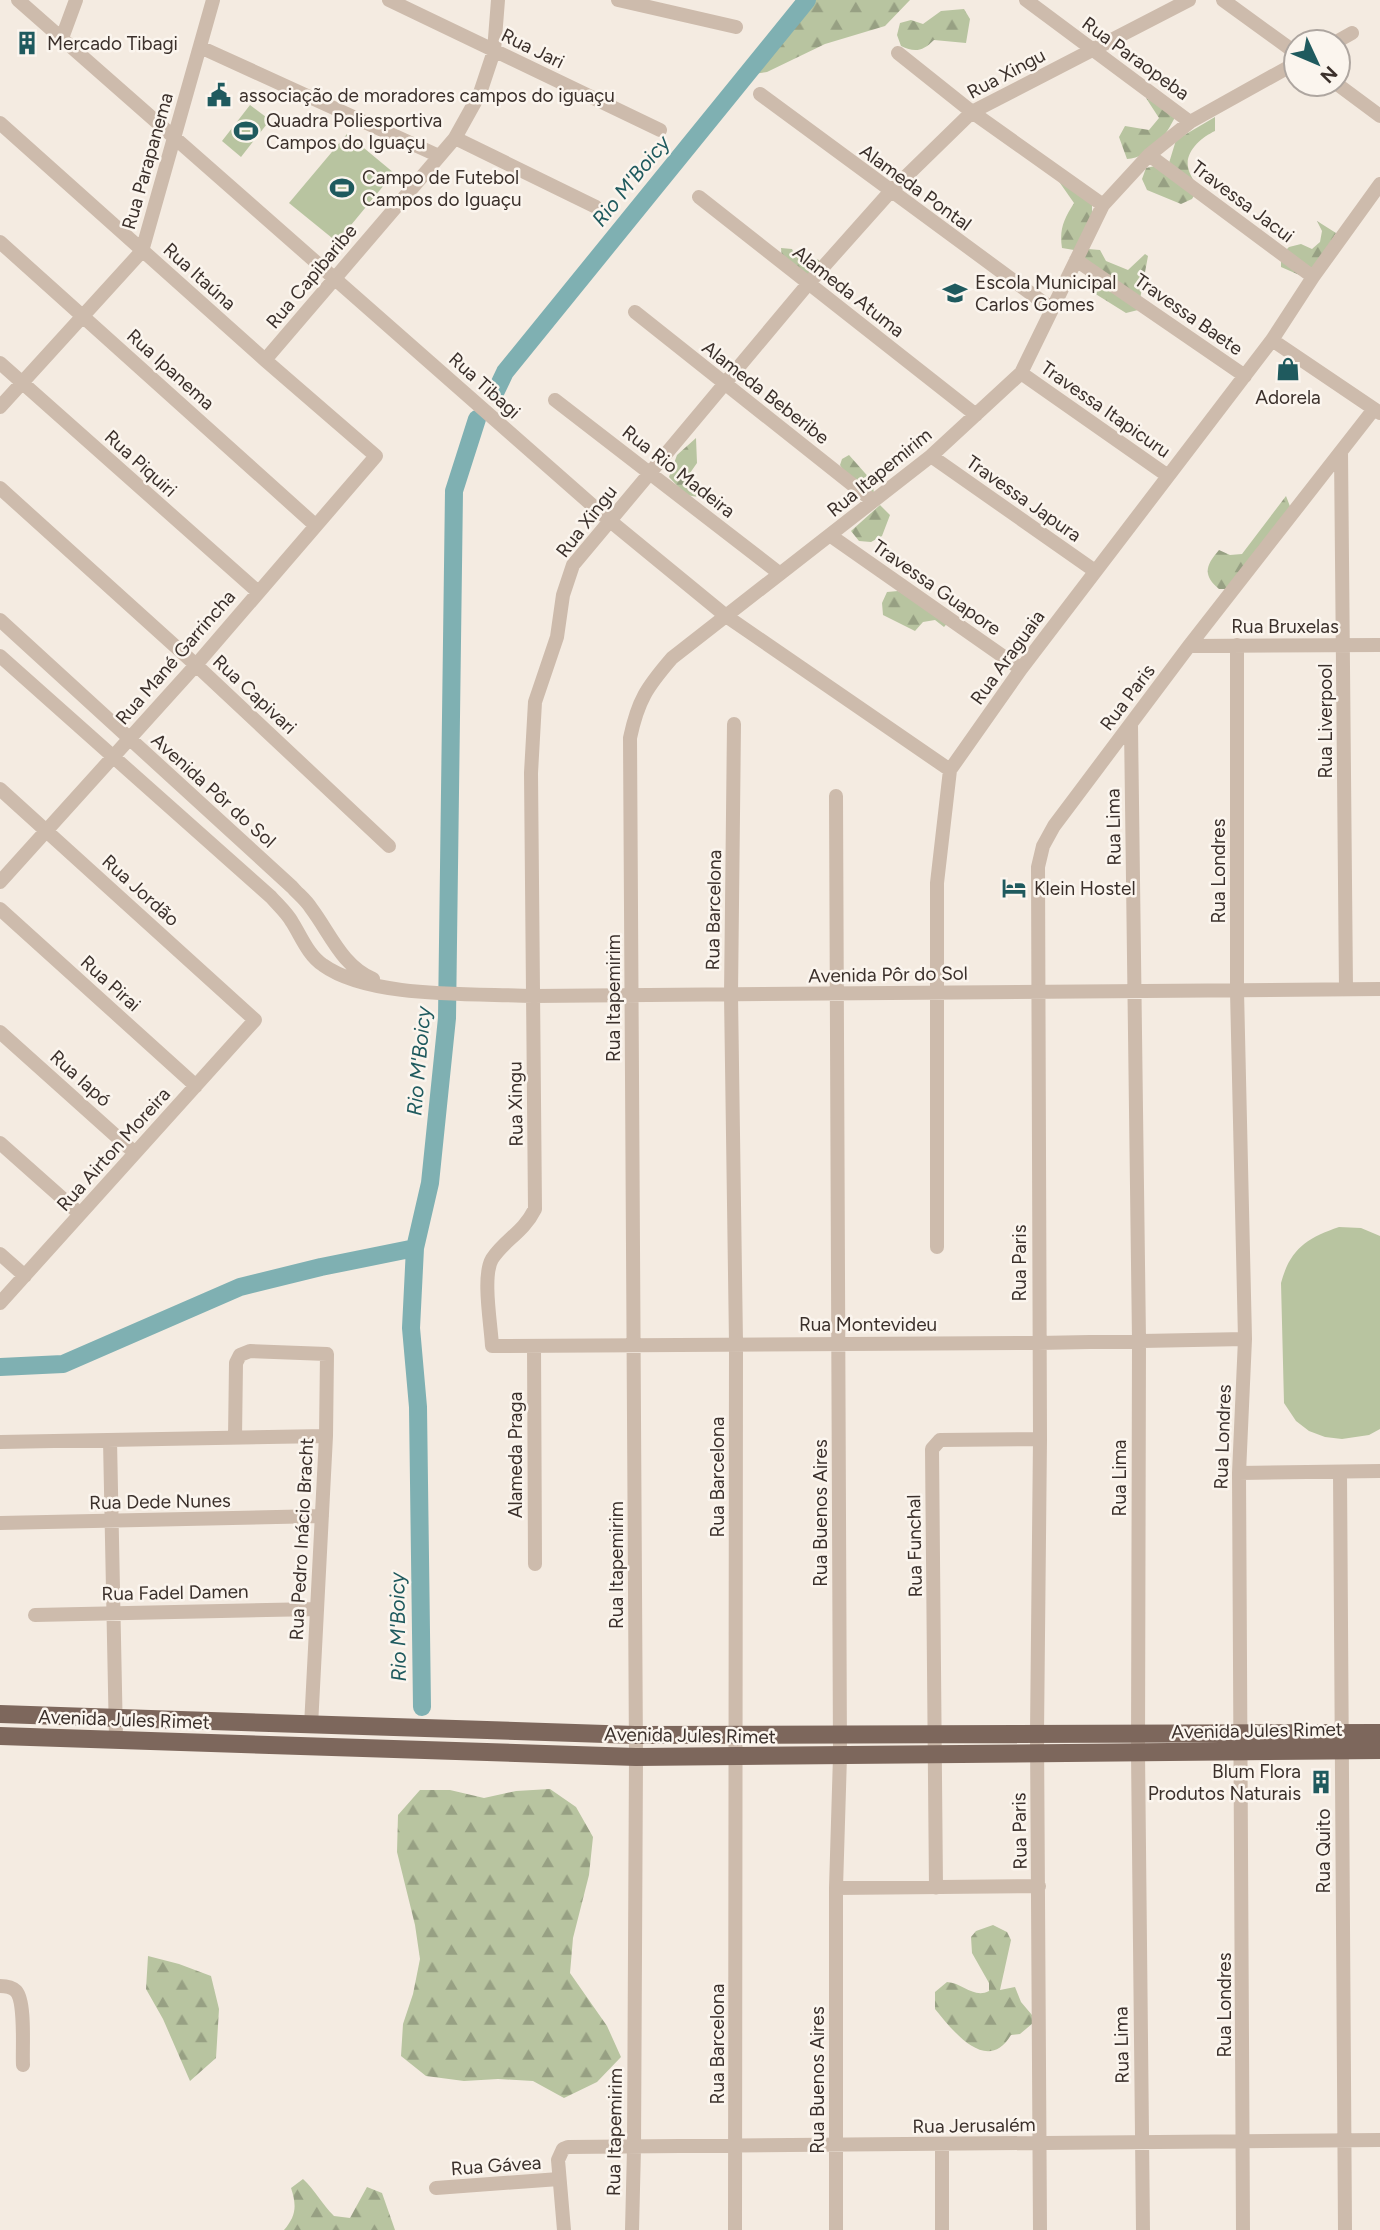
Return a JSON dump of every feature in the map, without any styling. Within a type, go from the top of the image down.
[{"type":"main road","name":"Avenida Jules Rimet","points":[[0,1714],[635,1735],[1138,1734],[1241,1743]]},
{"type":"main road","name":"Avenida Jules Rimet","points":[[0,1736],[737,1757],[1138,1753],[1241,1743],[1342,1741],[1380,1733]]},
{"type":"main road","name":"Avenida Jules Rimet","points":[[1342,1741],[1380,1750]]},
{"type":"street","name":"Rua Tibagi","points":[[18,0],[609,520],[726,616],[950,770]]},
{"type":"street","points":[[62,38],[76,0]]},
{"type":"street","name":"Rua Parapanema","points":[[0,407],[142,250],[213,0]]},
{"type":"street","name":"Rua Jari","points":[[388,0],[660,130]]},
{"type":"street","name":"Rua Capibaribe","points":[[264,360],[455,138],[480,93],[494,51],[498,0]]},
{"type":"street","points":[[618,0],[736,27]]},
{"type":"street","name":"Rua Paraopeba","points":[[1026,0],[1190,122]]},
{"type":"street","name":"Rua Xingu","points":[[492,1346],[488,1269],[493,1257],[528,1224],[535,1209],[531,773],[535,702],[557,637],[564,595],[573,565],[808,284],[890,192],[972,112],[1189,0]]},
{"type":"street","points":[[1223,0],[1282,43]]},
{"type":"street","points":[[200,47],[439,156]]},
{"type":"street","points":[[898,53],[972,112],[1103,205]]},
{"type":"street","name":"Rua Itapemirim","points":[[632,2230],[636,1756],[630,738],[636,710],[651,682],[672,658],[931,456],[1021,373],[1103,205],[1149,155],[1190,122],[1282,71]]},
{"type":"street","name":"Alameda Pontal","points":[[760,93],[890,192],[1052,309]]},
{"type":"street","points":[[1352,95],[1380,116]]},
{"type":"street","name":"Rua Itaúna","points":[[0,123],[264,360],[376,456]]},
{"type":"street","points":[[455,138],[596,207]]},
{"type":"street","name":"Travessa Jacui","points":[[1149,155],[1313,277]]},
{"type":"street","name":"Rua Araguaia","points":[[937,1247],[937,883],[950,770],[1021,669],[1272,341],[1313,277],[1380,184]]},
{"type":"street","name":"Alameda Atuma","points":[[699,197],[976,415]]},
{"type":"street","name":"Rua Ipanema","points":[[0,242],[316,525]]},
{"type":"street","name":"Travessa Baete","points":[[1076,260],[1245,376]]},
{"type":"street","name":"Alameda Beberibe","points":[[635,312],[873,501]]},
{"type":"street","points":[[1272,341],[1377,411]]},
{"type":"street","name":"Rua Piquiri","points":[[0,363],[257,592]]},
{"type":"street","name":"Travessa Itapicuru","points":[[1021,373],[1168,476]]},
{"type":"street","name":"Rua Rio Madeira","points":[[555,400],[779,573]]},
{"type":"street","name":"Rua Paris","points":[[1040,2230],[1037,1755],[1040,1439],[1038,867],[1043,846],[1054,826],[1189,646],[1341,452],[1377,411]]},
{"type":"street","name":"Rua Liverpool","points":[[1341,452],[1346,989]]},
{"type":"street","name":"Rua Mané Garrincha","points":[[0,882],[196,665],[376,456]]},
{"type":"street","name":"Travessa Japura","points":[[931,456],[1096,571]]},
{"type":"street","name":"Rua Capivari","points":[[0,488],[196,665],[389,846]]},
{"type":"street","name":"Travessa Guapore","points":[[831,536],[1021,669]]},
{"type":"street","name":"Avenida Pôr do Sol","points":[[0,620],[310,906],[352,966],[397,988]]},
{"type":"street","name":"Rua Bruxelas","points":[[1189,646],[1380,645]]},
{"type":"street","name":"Rua Londres","points":[[1237,646],[1237,990],[1245,1339],[1239,1473],[1243,2230]]},
{"type":"street","name":"Avenida Pôr do Sol","points":[[0,656],[271,897],[291,920],[301,940],[322,965],[368,984],[432,992],[533,996],[1380,989]]},
{"type":"street","name":"Rua Barcelona","points":[[734,724],[731,995],[736,1343],[737,1735],[734,2230]]},
{"type":"street","name":"Rua Lima","points":[[1131,726],[1139,1340],[1138,1753],[1143,2230]]},
{"type":"street","name":"Rua Jordão","points":[[0,789],[255,1020]]},
{"type":"street","name":"Rua Buenos Aires","points":[[836,796],[840,1734],[836,1888],[836,2230]]},
{"type":"street","points":[[291,920],[310,906]]},
{"type":"street","name":"Rua Pirai","points":[[0,909],[196,1086]]},
{"type":"street","points":[[322,965],[331,957],[335,944]]},
{"type":"street","name":"Rua Airton Moreira","points":[[0,1303],[255,1020]]},
{"type":"street","name":"Rua Iapó","points":[[0,1032],[135,1153]]},
{"type":"street","points":[[0,1143],[80,1214]]},
{"type":"street","points":[[0,1254],[24,1276]]},
{"type":"street","name":"Rua Montevideu","points":[[492,1346],[1245,1339]]},
{"type":"street","name":"Alameda Praga","points":[[534,1346],[535,1564]]},
{"type":"street","name":"Rua Pedro Inácio Bracht","points":[[235,1438],[236,1363],[240,1355],[250,1352],[327,1354],[326,1436],[311,1726]]},
{"type":"street","points":[[0,1442],[326,1436]]},
{"type":"street","name":"Rua Funchal","points":[[936,1888],[937,1755],[932,1449],[940,1440],[1040,1439]]},
{"type":"street","points":[[110,1440],[116,1739]]},
{"type":"street","points":[[1239,1473],[1380,1471]]},
{"type":"street","name":"Rua Quito","points":[[1340,1473],[1345,2230]]},
{"type":"street","name":"Rua Dede Nunes","points":[[0,1524],[322,1516]]},
{"type":"street","name":"Rua Fadel Damen","points":[[35,1615],[317,1609]]},
{"type":"street","points":[[836,1888],[1039,1886]]},
{"type":"street","points":[[0,1986],[16,1991],[21,2001],[23,2065]]},
{"type":"street","name":"Rua Jerusalém","points":[[559,2179],[558,2160],[563,2150],[568,2147],[1380,2140]]},
{"type":"street","points":[[942,2145],[942,2230]]},
{"type":"street","points":[[559,2179],[565,2230]]},
{"type":"street","name":"Rua Gávea","points":[[436,2189],[559,2179]]},
{"type":"green space","points":[[796,0],[910,0],[885,26],[825,44],[767,72],[754,74],[747,64]]},
{"type":"green space","points":[[964,9],[970,19],[966,43],[934,40],[926,47],[915,50],[901,46],[897,35],[900,23],[911,20],[923,24],[941,11]]},
{"type":"green space","points":[[1146,98],[1176,115],[1157,144],[1143,154],[1127,159],[1119,137],[1125,126],[1149,130],[1159,118]]},
{"type":"green space","name":"Quadra Poliesportiva Campos do Iguaçu","points":[[250,105],[270,120],[241,157],[222,141]]},
{"type":"green space","points":[[1215,117],[1215,131],[1200,141],[1189,155],[1189,170],[1198,189],[1192,199],[1181,204],[1147,190],[1142,179],[1146,168],[1169,163],[1176,140]]},
{"type":"green space","name":"Campo de Futebol Campos do Iguaçu","points":[[347,134],[394,173],[337,242],[289,203]]},
{"type":"green space","points":[[1053,173],[1092,194],[1092,217],[1074,250],[1062,248],[1061,235],[1065,219],[1074,203]]},
{"type":"green space","points":[[1317,221],[1336,233],[1320,260],[1304,277],[1281,267],[1281,255],[1289,247],[1301,244],[1312,249],[1320,242],[1322,231]]},
{"type":"green space","points":[[781,248],[792,249],[795,255],[806,260],[819,260],[820,265],[815,273],[805,275],[782,258]]},
{"type":"green space","points":[[1088,249],[1100,250],[1106,261],[1128,270],[1145,254],[1148,256],[1138,310],[1126,313],[1094,293],[1083,260]]},
{"type":"green space","points":[[696,438],[697,463],[690,473],[698,497],[686,495],[669,477],[677,455]]},
{"type":"green space","points":[[849,455],[872,481],[874,493],[845,473],[840,465],[842,459]]},
{"type":"green space","points":[[1286,496],[1291,509],[1232,589],[1219,589],[1208,574],[1209,565],[1215,555],[1219,550],[1230,555],[1242,554]]},
{"type":"green space","points":[[880,505],[890,515],[882,536],[871,542],[859,541],[851,531]]},
{"type":"green space","points":[[898,591],[951,619],[944,627],[935,620],[923,622],[915,631],[883,615],[882,603],[887,592]]},
{"type":"green space","points":[[1339,1227],[1361,1228],[1380,1236],[1380,1429],[1369,1435],[1342,1439],[1309,1431],[1296,1421],[1284,1403],[1281,1283],[1289,1261],[1301,1246]]},
{"type":"green space","points":[[550,1789],[576,1807],[593,1837],[589,1875],[573,1938],[570,1973],[607,2026],[621,2057],[597,2082],[564,2098],[533,2081],[464,2081],[426,2076],[401,2056],[403,2024],[420,1959],[415,1925],[397,1852],[398,1815],[420,1790],[450,1790],[484,1798],[516,1791]]},
{"type":"green space","points":[[993,1925],[1007,1932],[1011,1940],[1000,1990],[1015,1987],[1021,2002],[1032,2015],[1033,2023],[1020,2034],[1011,2035],[1002,2046],[992,2051],[971,2045],[951,2028],[935,2009],[935,1992],[947,1982],[973,1992],[989,1991],[989,1983],[972,1953],[971,1937],[976,1931]]},
{"type":"green space","points":[[148,1956],[211,1976],[219,2009],[216,2058],[190,2081],[163,2019],[146,1989]]},
{"type":"green space","points":[[303,2179],[334,2216],[350,2218],[367,2187],[382,2193],[395,2230],[284,2230],[294,2210],[291,2188]]},
{"type":"waterway","name":"Rio M'Boicy","points":[[495,393],[505,372],[807,0]]},
{"type":"waterway","name":"Rio M'Boicy","points":[[422,1707],[418,1407],[411,1328],[415,1248],[430,1183],[447,1018],[454,491],[477,419]]},
{"type":"waterway","points":[[0,1367],[63,1364],[240,1287],[415,1248]]},
{"type":"place","name":"Mercado Tibagi","points":[[27,43]]},
{"type":"place","name":"associação de moradores campos do iguaçu","points":[[219,95]]},
{"type":"place","name":"Quadra Poliesportiva Campos do Iguaçu","points":[[246,131]]},
{"type":"place","name":"Campo de Futebol Campos do Iguaçu","points":[[342,188]]},
{"type":"place","name":"Escola Municipal Carlos Gomes","points":[[955,293]]},
{"type":"place","name":"Adorela","points":[[1288,369]]},
{"type":"place","name":"Klein Hostel","points":[[1014,888]]},
{"type":"place","name":"Blum Flora Produtos Naturais","points":[[1321,1782]]}]
